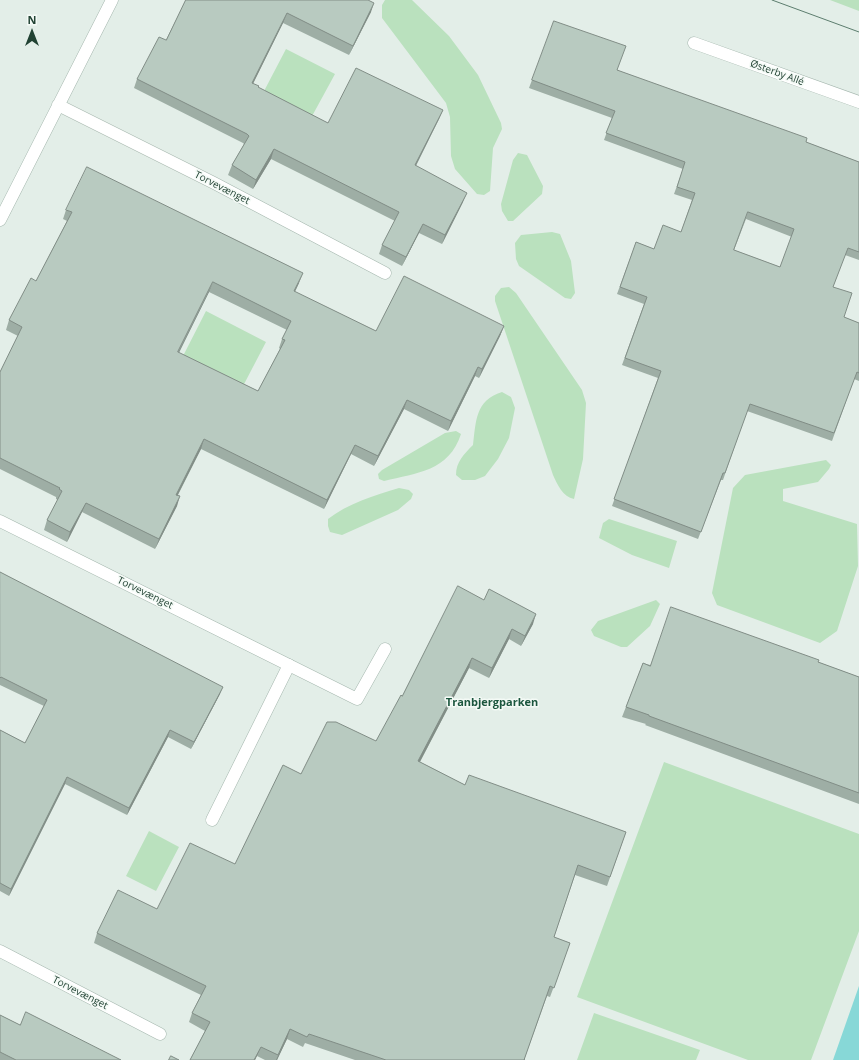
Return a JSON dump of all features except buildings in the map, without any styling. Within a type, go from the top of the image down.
[{"type":"street","points":[[0,220],[112,0]]},
{"type":"street","name":"Østerby Allé","points":[[694,43],[859,102]]},
{"type":"street","name":"Torvevænget","points":[[58,105],[214,183],[385,273]]},
{"type":"street","name":"Torvevænget","points":[[0,521],[357,699],[385,649]]},
{"type":"street","points":[[212,820],[289,665]]},
{"type":"street","name":"Torvevænget","points":[[0,952],[160,1034]]},
{"type":"green space","points":[[385,0],[412,0],[449,36],[478,75],[501,123],[502,129],[493,148],[490,191],[484,195],[477,194],[455,169],[451,156],[450,117],[446,103],[382,18],[382,5]]},
{"type":"green space","points":[[830,0],[859,0],[859,11]]},
{"type":"green space","points":[[286,49],[335,74],[311,118],[263,93]]},
{"type":"green space","points":[[518,153],[527,155],[543,186],[542,194],[513,221],[508,221],[502,211],[501,204],[513,160]]},
{"type":"green space","points":[[552,232],[560,234],[571,261],[575,293],[571,299],[565,298],[519,266],[516,259],[515,243],[521,235]]},
{"type":"green space","points":[[509,287],[516,293],[582,390],[586,403],[583,459],[574,499],[570,498],[564,493],[553,475],[495,301],[495,296],[501,288]]},
{"type":"green space","points":[[206,311],[266,342],[242,388],[182,358]]},
{"type":"green space","points":[[502,392],[511,397],[515,408],[509,438],[498,459],[485,476],[475,480],[462,480],[456,475],[456,470],[459,462],[473,445],[478,413],[486,400]]},
{"type":"green space","points":[[456,431],[461,434],[456,446],[449,456],[440,463],[420,472],[384,481],[379,479],[378,474],[382,470],[445,433]]},
{"type":"green space","points":[[826,460],[831,465],[818,482],[783,489],[783,501],[857,524],[858,566],[837,631],[820,643],[717,605],[712,593],[733,488],[745,475]]},
{"type":"green space","points":[[399,488],[409,490],[413,494],[411,499],[398,510],[342,535],[330,532],[328,519],[362,500]]},
{"type":"green space","points":[[609,519],[677,541],[669,568],[632,555],[599,538],[603,523]]},
{"type":"green space","points":[[656,600],[660,604],[650,626],[627,647],[621,647],[594,636],[591,630],[598,621]]},
{"type":"green space","points":[[664,762],[859,834],[859,931],[811,1060],[748,1060],[577,997]]},
{"type":"green space","points":[[149,831],[179,847],[156,891],[126,876]]},
{"type":"green space","points":[[594,1013],[700,1050],[696,1060],[577,1060]]},
{"type":"water","points":[[859,986],[859,1060],[833,1060]]},
{"type":"tram line","points":[[772,0],[859,32]]},
{"type":"district","name":"Tranbjergparken","points":[[492,703]]}]
